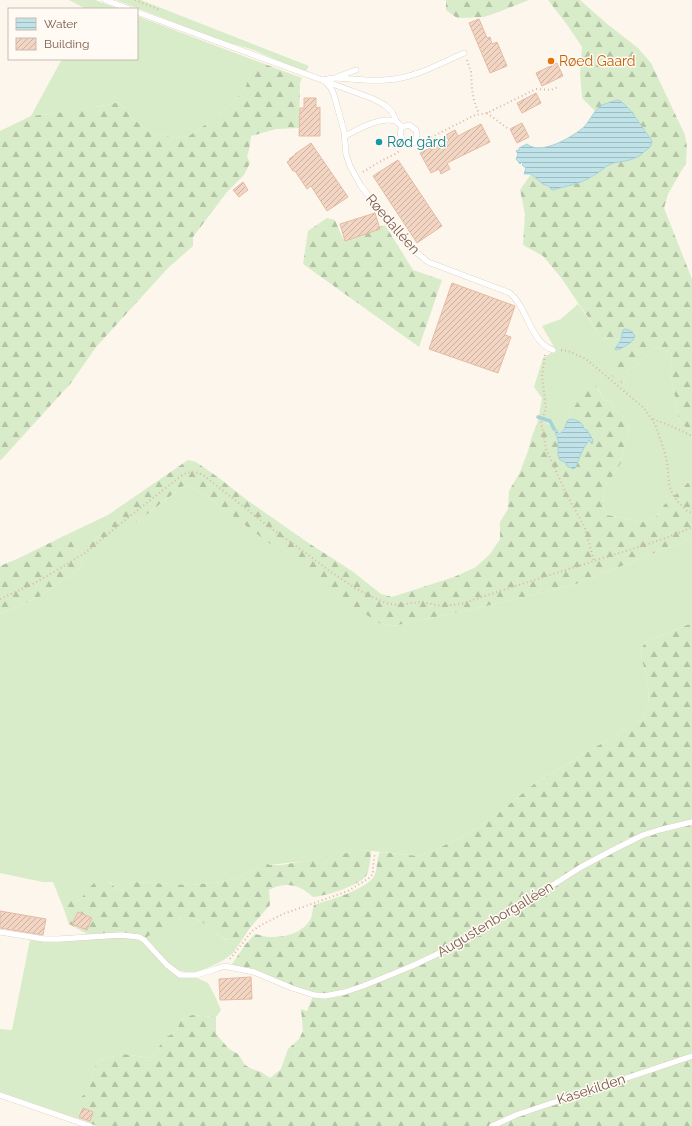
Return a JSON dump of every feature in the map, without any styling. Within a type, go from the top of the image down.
[{"type":"lane","points":[[105,0],[126,8]]},
{"type":"lane","points":[[138,12],[324,80],[380,103],[390,109],[395,115],[396,121],[402,127]]},
{"type":"lane","points":[[334,77],[352,80],[403,79],[464,53]]},
{"type":"lane","points":[[324,80],[356,70]]},
{"type":"lane","name":"Røedalléen","points":[[324,80],[332,88],[344,131],[346,154],[350,166],[361,186],[410,247],[428,262],[510,293],[518,301],[540,342],[546,347]]},
{"type":"lane","points":[[344,136],[377,122],[387,120],[396,121]]},
{"type":"lane","points":[[404,125],[409,125],[416,130],[417,135],[415,142],[404,142],[401,139],[400,134],[402,127],[404,125]]},
{"type":"lane","points":[[546,347],[553,350]]},
{"type":"lane","name":"Augustenborgalléen","points":[[224,966],[254,972],[292,988],[319,996],[345,992],[412,966],[446,950],[482,930],[582,867],[627,842],[659,830],[692,822]]},
{"type":"lane","points":[[0,932],[44,939],[120,935],[134,936],[144,940],[167,965],[180,975],[196,975],[224,966]]},
{"type":"lane","name":"Kasekilden","points":[[492,1126],[524,1112],[692,1056]]},
{"type":"lane","points":[[0,1095],[90,1126]]},
{"type":"path","points":[[464,53],[471,72],[474,101],[479,114]]},
{"type":"path","points":[[424,141],[479,114],[488,113],[536,89],[551,90],[558,87]]},
{"type":"path","points":[[488,113],[507,128]]},
{"type":"path","points":[[356,177],[379,162],[397,154],[402,148],[404,142]]},
{"type":"path","points":[[546,347],[542,376],[546,410],[541,421],[546,449],[567,495],[585,528],[594,561]]},
{"type":"path","points":[[553,350],[568,351],[586,359],[644,408],[655,424],[667,462],[669,483],[672,493],[677,501],[687,511],[692,513]]},
{"type":"path","points":[[652,418],[692,436]]},
{"type":"path","points":[[0,599],[35,583],[85,553],[164,489],[190,471],[203,475],[268,526],[355,588],[386,603],[397,605],[421,602],[442,606],[461,604],[644,546],[692,528]]},
{"type":"path","points":[[224,966],[234,956],[252,931],[256,928],[283,914],[348,891],[369,878],[373,874],[375,853]]},
{"type":"green space","points":[[69,0],[95,0],[116,8],[84,8]]},
{"type":"green space","points":[[116,0],[141,0],[309,66],[306,71],[298,69],[251,49],[223,41]]},
{"type":"green space","points":[[446,0],[529,0],[484,17],[457,18],[446,10]]},
{"type":"green space","points":[[548,0],[580,0],[638,48],[651,63],[685,135],[687,147],[686,163],[668,194],[664,208],[692,279],[692,434],[679,420],[670,370],[672,353],[656,347],[635,367],[623,384],[612,376],[613,367],[629,344],[616,350],[615,349],[621,340],[600,338],[596,329],[562,279],[543,256],[523,245],[525,214],[520,190],[531,174],[552,190],[579,183],[594,176],[609,165],[637,158],[642,152],[649,137],[634,115],[621,101],[598,108],[595,111],[582,98],[580,73],[582,47]]},
{"type":"green space","points":[[138,16],[251,59],[251,71],[246,86],[235,101],[215,118],[189,136],[175,138],[155,134],[132,118],[119,102],[97,107],[31,116],[61,60],[138,60]]},
{"type":"green space","points":[[251,59],[302,78],[300,83],[299,128],[276,129],[251,136],[247,156],[250,163],[244,175],[227,192],[193,237],[193,246],[168,268],[96,347],[71,383],[0,461],[0,131],[31,116],[102,106],[119,102],[132,118],[155,134],[175,138],[189,136],[215,118],[235,101],[246,86],[251,71]]},
{"type":"green space","points":[[327,218],[335,220],[343,239],[385,225],[413,270],[442,280],[419,347],[303,264],[308,231]]},
{"type":"green space","points":[[578,304],[596,329],[600,338],[621,340],[619,344],[621,349],[629,344],[619,362],[623,384],[635,367],[656,347],[672,353],[670,370],[679,420],[692,434],[692,478],[664,505],[656,517],[644,522],[607,515],[603,504],[604,489],[621,463],[624,446],[629,437],[628,421],[614,409],[610,401],[604,400],[598,388],[578,398],[575,408],[569,412],[570,420],[561,433],[558,433],[556,429],[548,423],[538,421],[542,398],[534,387],[543,358],[551,353],[554,347],[542,326],[561,319]]},
{"type":"green space","points":[[587,382],[594,382],[604,400],[610,401],[614,409],[628,421],[629,437],[624,446],[621,463],[604,489],[603,504],[607,515],[644,522],[656,517],[664,505],[692,478],[692,538],[576,584],[482,607],[393,626],[381,624],[353,606],[209,498],[194,489],[183,486],[96,554],[88,545],[108,528],[108,515],[188,460],[196,462],[307,542],[352,571],[381,594],[392,597],[454,577],[476,567],[490,554],[500,539],[500,522],[508,509],[509,491],[520,472],[538,421],[547,423],[553,428],[558,440],[558,454],[560,460],[566,464],[576,467],[585,446],[589,440],[593,439],[587,430],[571,419],[570,420],[569,412],[577,403],[577,391]]},
{"type":"green space","points":[[183,486],[194,489],[209,498],[381,624],[393,626],[482,607],[576,584],[692,538],[692,623],[646,642],[640,650],[649,690],[648,705],[641,720],[534,784],[484,825],[437,849],[418,856],[363,850],[313,860],[269,865],[264,860],[253,871],[237,878],[220,882],[190,885],[133,882],[127,885],[123,890],[119,891],[110,882],[86,893],[79,901],[63,897],[63,907],[53,882],[43,882],[0,873],[0,614],[39,597],[83,566],[68,534],[108,515],[108,528],[88,545],[137,522]]},
{"type":"green space","points":[[68,534],[83,566],[39,597],[0,614],[0,566]]},
{"type":"green space","points":[[692,623],[692,820],[662,826],[630,838],[579,866],[512,909],[460,939],[407,965],[347,989],[318,994],[233,966],[232,964],[245,945],[255,934],[267,937],[282,937],[293,934],[307,925],[312,916],[314,905],[339,897],[357,889],[372,879],[375,874],[380,852],[418,856],[437,849],[484,825],[534,784],[641,720],[648,705],[649,690],[640,650],[646,642]]},
{"type":"green space","points":[[692,824],[692,1126],[97,1126],[79,1119],[78,1117],[81,1108],[78,1100],[88,1091],[97,1061],[123,1054],[151,1058],[166,1037],[174,1033],[178,1028],[180,1020],[192,1015],[216,1017],[216,1034],[229,1049],[238,1054],[245,1065],[270,1078],[281,1069],[288,1049],[299,1039],[303,1031],[301,1009],[307,1011],[312,998],[341,996],[367,987],[484,932],[573,875],[630,843],[661,832]]},
{"type":"green space","points":[[363,850],[371,851],[370,864],[367,874],[362,880],[349,887],[326,895],[313,897],[296,886],[280,886],[269,890],[270,905],[249,929],[242,940],[227,940],[205,924],[190,917],[179,919],[169,929],[146,938],[128,934],[87,934],[69,924],[63,907],[63,897],[69,895],[74,896],[76,900],[79,901],[99,878],[106,879],[119,891],[123,890],[127,885],[133,882],[190,885],[220,882],[237,878],[253,871],[264,859],[269,865],[282,865]]},
{"type":"green space","points":[[187,917],[194,918],[205,924],[226,940],[242,940],[233,953],[214,965],[191,973],[176,969],[146,938],[178,920]]},
{"type":"green space","points":[[124,937],[140,940],[179,976],[197,978],[208,983],[221,1010],[216,1017],[192,1015],[180,1020],[178,1028],[174,1033],[166,1037],[151,1058],[123,1054],[97,1061],[88,1092],[78,1100],[81,1108],[78,1117],[79,1119],[0,1092],[0,1029],[12,1030],[30,940],[54,942]]},
{"type":"water","points":[[618,100],[627,107],[651,139],[652,142],[650,146],[638,157],[611,164],[583,181],[552,190],[531,174],[524,174],[526,168],[522,165],[522,162],[520,164],[516,159],[518,154],[516,151],[519,151],[519,148],[527,144],[540,148],[557,144],[585,126],[598,108]]},
{"type":"water","points":[[624,329],[633,333],[634,339],[627,345],[616,350],[615,349],[621,340]]},
{"type":"water","points":[[571,419],[581,423],[593,440],[592,444],[589,440],[587,443],[574,469],[567,466],[565,462],[560,460],[558,455],[558,440],[554,429],[556,429],[559,434],[561,433],[564,430],[568,420]]},
{"type":"building","points":[[479,19],[487,38],[490,37],[492,44],[497,42],[507,66],[490,73],[469,23]]},
{"type":"building","points":[[557,63],[563,76],[542,86],[536,73]]},
{"type":"building","points":[[536,93],[541,103],[522,113],[517,103]]},
{"type":"building","points":[[304,98],[316,98],[316,108],[320,107],[320,136],[299,136],[300,108],[304,108]]},
{"type":"building","points":[[522,123],[529,137],[517,143],[510,129]]},
{"type":"building","points":[[481,124],[490,142],[447,163],[450,169],[441,174],[439,169],[431,173],[420,153],[430,148],[431,150],[449,141],[446,135],[455,130],[458,136]]},
{"type":"building","points":[[311,143],[348,197],[327,211],[311,186],[307,189],[287,162],[295,154]]},
{"type":"building","points":[[398,160],[442,226],[417,243],[373,176]]},
{"type":"building","points":[[243,182],[248,190],[239,197],[233,190]]},
{"type":"building","points":[[375,213],[380,229],[345,241],[340,224]]},
{"type":"building","points":[[452,283],[515,306],[505,335],[511,337],[498,373],[429,349]]},
{"type":"building","points":[[0,911],[46,919],[43,935],[0,928]]},
{"type":"building","points":[[78,912],[92,918],[87,930],[72,924]]},
{"type":"building","points":[[251,977],[252,999],[220,1000],[219,979]]},
{"type":"building","points":[[83,1108],[93,1112],[90,1121],[79,1117]]},
{"type":"waterway","points":[[538,417],[550,421],[554,429]]},
{"type":"place","name":"Røed Gaard","points":[[551,61]]},
{"type":"place","name":"Rød gård","points":[[379,142]]}]
